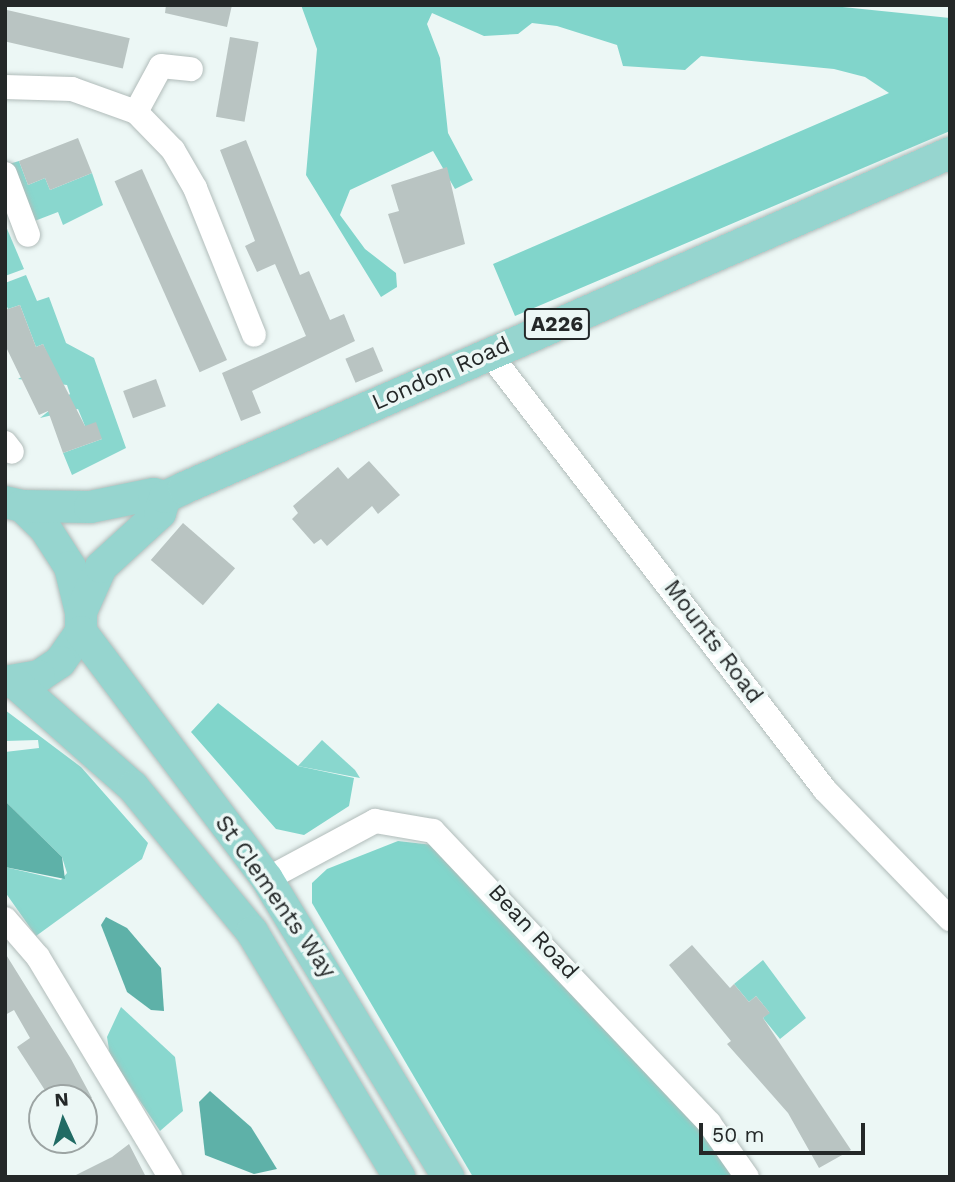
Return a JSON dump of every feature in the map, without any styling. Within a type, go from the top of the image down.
[{"type":"main road","name":"London Road","points":[[14,504],[90,508],[154,494],[165,497],[950,153]]},
{"type":"main road","points":[[10,682],[60,662],[81,622],[101,567],[160,513],[165,497]]},
{"type":"main road","points":[[14,504],[70,567],[81,622]]},
{"type":"main road","name":"St Clements Way","points":[[81,622],[267,879],[448,1177]]},
{"type":"main road","name":"St Clements Way","points":[[10,682],[133,787],[252,932],[399,1177]]},
{"type":"street","points":[[136,112],[161,66],[191,69]]},
{"type":"street","points":[[5,87],[72,89],[136,112],[173,150],[195,188],[220,261],[254,335]]},
{"type":"street","points":[[5,174],[28,235]]},
{"type":"street","name":"Mounts Road","points":[[489,354],[825,790],[950,919]]},
{"type":"street","name":"Bean Road","points":[[267,879],[375,821],[433,831],[709,1123],[747,1177]]},
{"type":"street","points":[[5,919],[38,957],[170,1177]]},
{"type":"shaded area","points":[[301,5],[823,5],[950,18],[950,131],[515,316],[493,264],[889,93],[865,77],[834,69],[701,56],[685,70],[623,66],[617,45],[557,26],[532,23],[518,34],[484,36],[432,13],[427,24],[440,58],[448,133],[473,180],[455,189],[433,151],[350,190],[340,215],[365,249],[396,273],[397,287],[381,297],[306,175],[317,49]]},
{"type":"shaded area","points":[[19,161],[28,185],[45,178],[50,190],[92,173],[103,205],[63,225],[58,212],[32,222],[9,164]]},
{"type":"shaded area","points":[[5,224],[24,269],[5,276]]},
{"type":"shaded area","points":[[26,275],[37,301],[49,297],[66,343],[94,358],[126,448],[72,475],[63,453],[102,439],[85,426],[78,409],[40,418],[70,394],[67,385],[18,379],[50,361],[43,344],[36,347],[20,305],[8,309],[5,302],[5,283]]},
{"type":"shaded area","points":[[218,703],[298,766],[354,778],[349,806],[304,835],[276,829],[191,732]]},
{"type":"shaded area","points":[[5,710],[81,767],[148,843],[142,859],[36,936],[5,892],[5,867],[61,880],[67,873],[62,857],[5,801],[5,752],[39,748],[38,740],[5,741]]},
{"type":"shaded area","points":[[322,740],[355,770],[360,778],[298,766]]},
{"type":"shaded area","points":[[5,801],[62,857],[65,879],[5,867]]},
{"type":"shaded area","points":[[398,841],[433,845],[636,1052],[738,1177],[473,1177],[312,903],[312,883],[327,869]]},
{"type":"shaded area","points":[[106,917],[127,928],[161,968],[164,1011],[151,1010],[127,992],[101,925]]},
{"type":"shaded area","points":[[763,960],[806,1018],[780,1039],[763,1018],[769,1012],[756,996],[749,1002],[734,984]]},
{"type":"shaded area","points":[[121,1007],[175,1057],[183,1111],[160,1131],[110,1056],[107,1037]]},
{"type":"shaded area","points":[[210,1091],[251,1127],[277,1169],[254,1174],[205,1155],[199,1102]]},
{"type":"building","points":[[166,5],[232,5],[227,27],[165,13]]},
{"type":"building","points":[[7,10],[130,38],[123,69],[5,41]]},
{"type":"building","points":[[230,37],[259,42],[244,122],[216,117]]},
{"type":"building","points":[[78,138],[92,173],[50,190],[45,178],[28,185],[19,161]]},
{"type":"building","points":[[246,140],[300,275],[309,271],[330,320],[344,314],[355,341],[252,391],[261,413],[241,421],[222,373],[306,336],[275,264],[257,272],[245,246],[255,241],[220,150]]},
{"type":"building","points":[[447,167],[465,244],[404,264],[388,214],[399,211],[391,185]]},
{"type":"building","points":[[142,169],[227,360],[200,372],[115,181]]},
{"type":"building","points":[[20,305],[36,347],[43,344],[85,426],[96,422],[102,439],[63,453],[48,411],[39,415],[5,345],[5,310]]},
{"type":"building","points":[[373,347],[383,371],[356,383],[345,359]]},
{"type":"building","points":[[156,379],[166,406],[133,418],[123,391]]},
{"type":"building","points":[[369,461],[400,495],[378,514],[372,506],[327,546],[321,539],[314,544],[292,519],[298,513],[293,506],[338,467],[348,479]]},
{"type":"building","points":[[183,523],[235,568],[203,605],[151,560]]},
{"type":"building","points":[[692,945],[730,988],[734,984],[749,1002],[756,996],[770,1013],[763,1018],[851,1150],[819,1168],[788,1113],[727,1044],[731,1041],[669,965]]},
{"type":"building","points":[[5,953],[84,1084],[41,1084],[17,1047],[30,1038],[14,1010],[5,1015]]},
{"type":"building","points":[[129,1144],[146,1177],[72,1177],[112,1157]]}]
